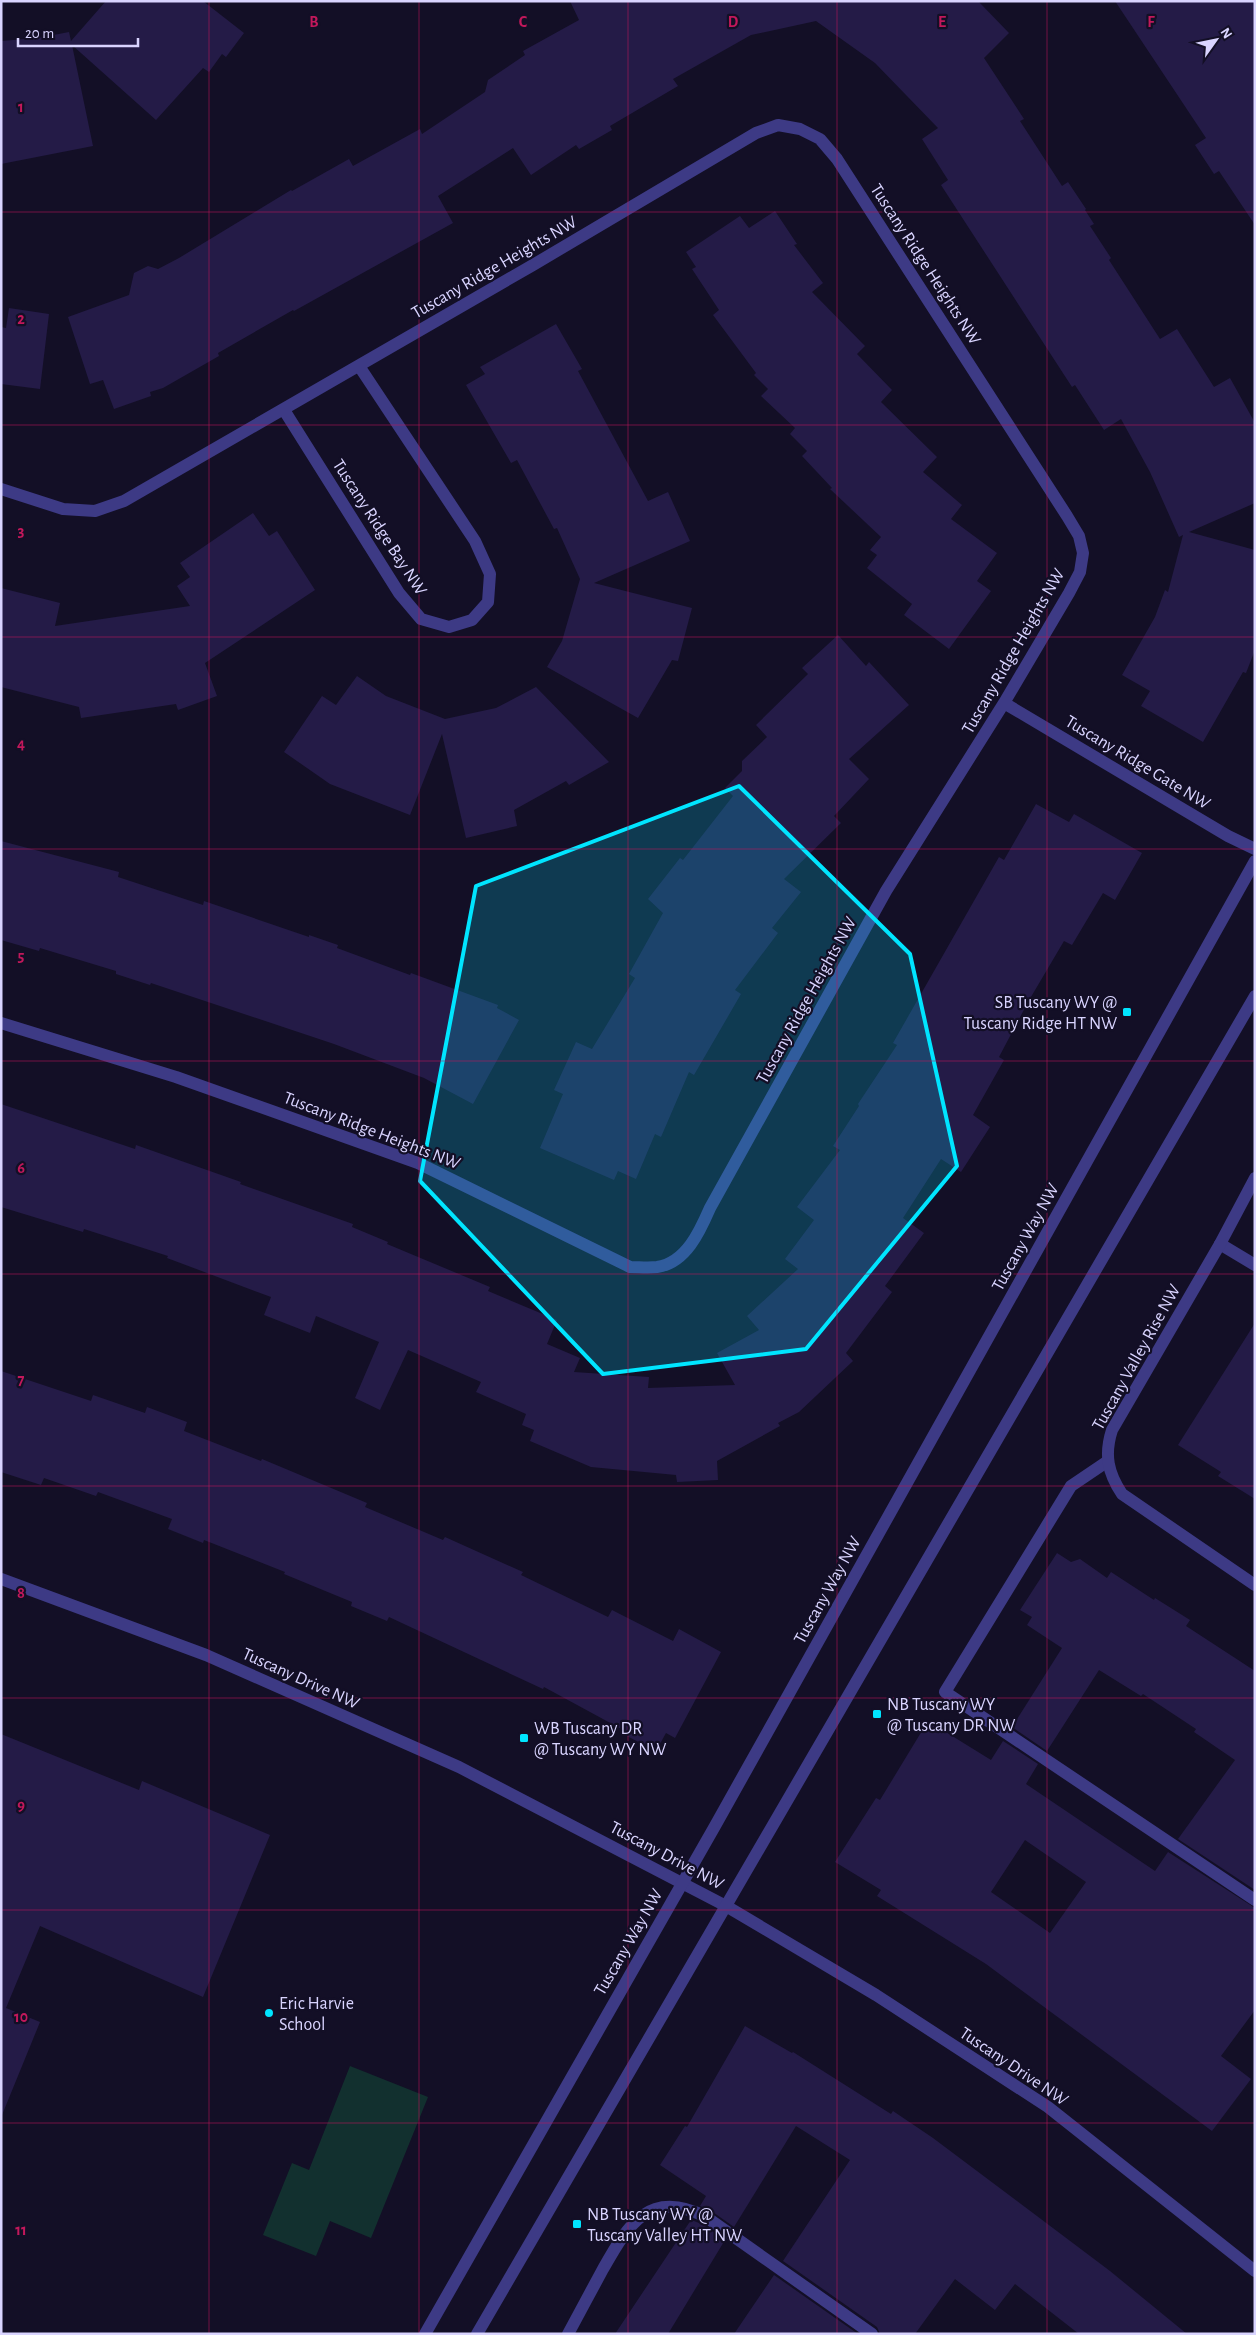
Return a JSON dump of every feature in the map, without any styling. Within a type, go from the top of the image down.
[{"type":"street","name":"Tuscany Ridge Heights NW","points":[[1,489],[64,509],[95,510],[124,501],[284,410],[756,133],[778,125],[800,129],[820,139],[837,159],[1079,536],[1083,554],[1080,572],[1004,703],[886,891],[715,1200],[696,1239],[679,1257],[659,1267],[630,1267],[418,1163],[186,1080],[1,1023]]},
{"type":"street","name":"Tuscany Ridge Bay NW","points":[[284,410],[404,600],[422,619],[449,628],[472,620],[488,602],[490,574],[475,541],[359,366]]},
{"type":"street","name":"Tuscany Ridge Gate NW","points":[[1004,703],[1228,836],[1255,848]]},
{"type":"street","name":"Tuscany Way NW","points":[[425,2334],[682,1883],[1255,861]]},
{"type":"street","points":[[477,2334],[1255,996]]},
{"type":"street","name":"Tuscany Valley Rise NW","points":[[1255,1178],[1220,1244],[1112,1430],[1107,1445],[1112,1479],[1122,1494],[1255,1585]]},
{"type":"street","points":[[1220,1244],[1255,1265]]},
{"type":"street","points":[[1108,1461],[1071,1486],[945,1692],[1255,1900]]},
{"type":"street","name":"Tuscany Drive NW","points":[[1,1579],[206,1655],[459,1767],[726,1906],[876,1995],[1048,2107],[1255,2271]]},
{"type":"street","points":[[568,2334],[623,2233],[650,2211],[668,2205],[690,2209],[706,2216],[872,2334]]},
{"type":"highlighted area","points":[[739,786],[910,954],[957,1166],[806,1349],[603,1374],[420,1181],[476,886]]},
{"type":"green space","points":[[350,2066],[428,2097],[371,2238],[330,2221],[316,2256],[263,2235],[292,2163],[309,2170]]},
{"type":"building","points":[[106,1],[203,1],[244,33],[226,57],[222,54],[209,72],[203,68],[156,120],[72,45],[93,146],[1,164],[1,41],[38,38],[69,32],[71,41]]},
{"type":"building","points":[[570,1],[978,1],[1009,33],[984,58],[1024,119],[1020,121],[1062,186],[1068,182],[1086,209],[1094,224],[1090,226],[1111,258],[1109,260],[1160,339],[1177,329],[1214,387],[1230,378],[1255,423],[1255,503],[1189,532],[1255,550],[1255,650],[1246,673],[1243,672],[1203,742],[1141,706],[1150,691],[1122,675],[1155,617],[1165,590],[1168,592],[1183,535],[1179,537],[1150,472],[1121,419],[1104,430],[1075,385],[1072,387],[941,185],[948,180],[922,139],[938,128],[875,63],[816,21],[751,35],[673,79],[678,86],[610,126],[612,130],[579,149],[576,145],[531,175],[513,148],[438,196],[453,223],[293,310],[218,353],[219,356],[163,388],[150,392],[151,396],[114,409],[103,380],[90,384],[68,317],[129,295],[134,273],[148,266],[158,269],[179,258],[291,190],[349,159],[353,166],[420,129],[422,134],[485,92],[488,80],[525,55],[523,51],[579,20]]},
{"type":"building","points":[[1115,1],[1255,1],[1255,225],[1219,171],[1214,174],[1195,145],[1206,138]]},
{"type":"building","points":[[775,211],[797,244],[794,245],[823,283],[812,292],[865,346],[857,354],[892,390],[881,402],[937,457],[923,472],[962,505],[951,519],[997,553],[977,581],[991,591],[949,649],[904,615],[912,604],[867,568],[877,555],[870,550],[881,537],[830,489],[832,488],[802,456],[807,451],[790,434],[795,428],[761,396],[768,389],[754,375],[756,373],[713,315],[719,310],[692,269],[696,267],[686,252],[740,216],[749,228]]},
{"type":"building","points":[[9,308],[49,314],[40,389],[1,384],[1,327],[6,328]]},
{"type":"building","points":[[556,324],[582,369],[578,371],[648,501],[668,492],[690,541],[594,583],[692,608],[678,661],[672,660],[638,718],[547,667],[562,641],[580,579],[557,528],[554,529],[517,460],[511,463],[466,385],[485,374],[480,367]]},
{"type":"building","points":[[253,513],[269,536],[277,531],[315,590],[205,663],[217,696],[178,710],[176,704],[81,718],[79,707],[1,687],[1,588],[60,603],[55,626],[190,606],[177,586],[190,577],[180,563]]},
{"type":"building","points":[[838,635],[866,666],[869,662],[909,705],[849,759],[869,779],[834,816],[841,823],[784,879],[801,892],[772,928],[778,933],[735,990],[741,994],[694,1075],[689,1072],[661,1137],[655,1134],[636,1179],[618,1171],[614,1180],[540,1148],[563,1094],[554,1090],[576,1042],[592,1049],[635,978],[629,974],[663,913],[648,899],[680,858],[683,860],[733,796],[725,788],[742,771],[742,761],[767,737],[756,725],[808,674],[802,668]]},
{"type":"building","points":[[357,676],[386,696],[445,719],[496,708],[536,687],[609,762],[569,785],[566,781],[514,810],[517,826],[466,838],[442,734],[410,815],[330,784],[284,752],[322,696],[336,705]]},
{"type":"building","points":[[1036,804],[1069,822],[1074,814],[1142,853],[1115,900],[1103,893],[1072,945],[1064,941],[1028,1002],[999,1057],[1004,1060],[973,1115],[990,1127],[961,1172],[941,1159],[903,1218],[924,1233],[885,1286],[892,1292],[846,1353],[853,1361],[799,1412],[778,1423],[780,1426],[717,1461],[718,1480],[677,1482],[676,1475],[591,1467],[530,1441],[534,1430],[522,1425],[526,1414],[476,1392],[481,1382],[408,1350],[380,1410],[355,1398],[379,1342],[316,1316],[310,1333],[264,1315],[271,1297],[167,1258],[168,1256],[84,1229],[83,1232],[1,1207],[1,1104],[135,1149],[136,1145],[241,1182],[240,1184],[353,1224],[352,1227],[388,1242],[387,1244],[490,1287],[488,1291],[557,1320],[547,1344],[580,1358],[574,1372],[649,1377],[648,1388],[735,1385],[717,1353],[759,1330],[747,1316],[798,1269],[785,1259],[814,1220],[797,1207],[840,1150],[833,1146],[897,1045],[893,1043],[999,857],[1004,860]]},
{"type":"building","points":[[1,841],[119,872],[118,877],[203,905],[204,901],[338,945],[337,948],[498,1005],[497,1008],[519,1020],[473,1104],[424,1078],[334,1044],[151,983],[150,985],[116,974],[116,971],[40,948],[39,951],[1,940]]},
{"type":"building","points":[[1255,1323],[1255,1499],[1218,1476],[1221,1472],[1178,1445]]},
{"type":"building","points":[[1,1371],[91,1401],[93,1395],[145,1413],[147,1407],[187,1422],[184,1431],[261,1461],[262,1459],[367,1503],[365,1507],[443,1540],[445,1537],[523,1572],[521,1575],[608,1617],[612,1610],[673,1641],[679,1629],[721,1652],[675,1738],[666,1733],[656,1751],[623,1734],[625,1731],[544,1687],[543,1689],[389,1617],[387,1621],[351,1606],[352,1602],[284,1574],[285,1572],[204,1540],[203,1543],[168,1529],[172,1519],[98,1492],[96,1496],[44,1478],[41,1485],[1,1472]]},
{"type":"building","points":[[1057,1553],[1071,1562],[1080,1559],[1107,1578],[1111,1572],[1154,1600],[1155,1598],[1190,1620],[1186,1626],[1255,1671],[1255,1890],[1178,1839],[1235,1760],[1194,1732],[1196,1729],[1143,1694],[1141,1696],[1099,1670],[1047,1751],[1012,1727],[1062,1648],[1027,1625],[1032,1617],[1020,1610]]},
{"type":"building","points":[[928,1721],[991,1760],[1003,1741],[1038,1764],[1026,1784],[1155,1871],[1168,1852],[1255,1908],[1255,2010],[1221,2056],[1251,2079],[1212,2131],[986,1964],[877,1896],[881,1890],[835,1862],[876,1798],[880,1800]],"holes":[[[1025,1840],[1086,1882],[1050,1933],[991,1892]]]},
{"type":"building","points":[[1,1734],[139,1790],[142,1781],[270,1835],[203,1997],[40,1926],[6,2008],[40,2022],[2,2115]]},
{"type":"building","points":[[745,2026],[793,2052],[891,2114],[893,2111],[933,2138],[1110,2271],[1187,2334],[1079,2334],[1015,2284],[995,2310],[955,2279],[915,2334],[880,2334],[877,2327],[783,2261],[850,2160],[796,2126],[734,2227],[710,2210],[700,2206],[706,2196],[660,2165],[685,2126],[687,2127]]},
{"type":"building","points":[[691,2220],[702,2224],[725,2240],[668,2334],[615,2334]]},
{"type":"building","points":[[774,2275],[858,2334],[734,2334]]},
{"type":"place","name":"SB Tuscany WY @ Tuscany Ridge HT NW","points":[[1127,1012]]},
{"type":"place","name":"NB Tuscany WY @ Tuscany DR NW","points":[[877,1714]]},
{"type":"place","name":"WB Tuscany DR @ Tuscany WY NW","points":[[524,1738]]},
{"type":"place","name":"Eric Harvie School","points":[[269,2013]]},
{"type":"place","name":"NB Tuscany WY @ Tuscany Valley HT NW","points":[[577,2224]]}]
